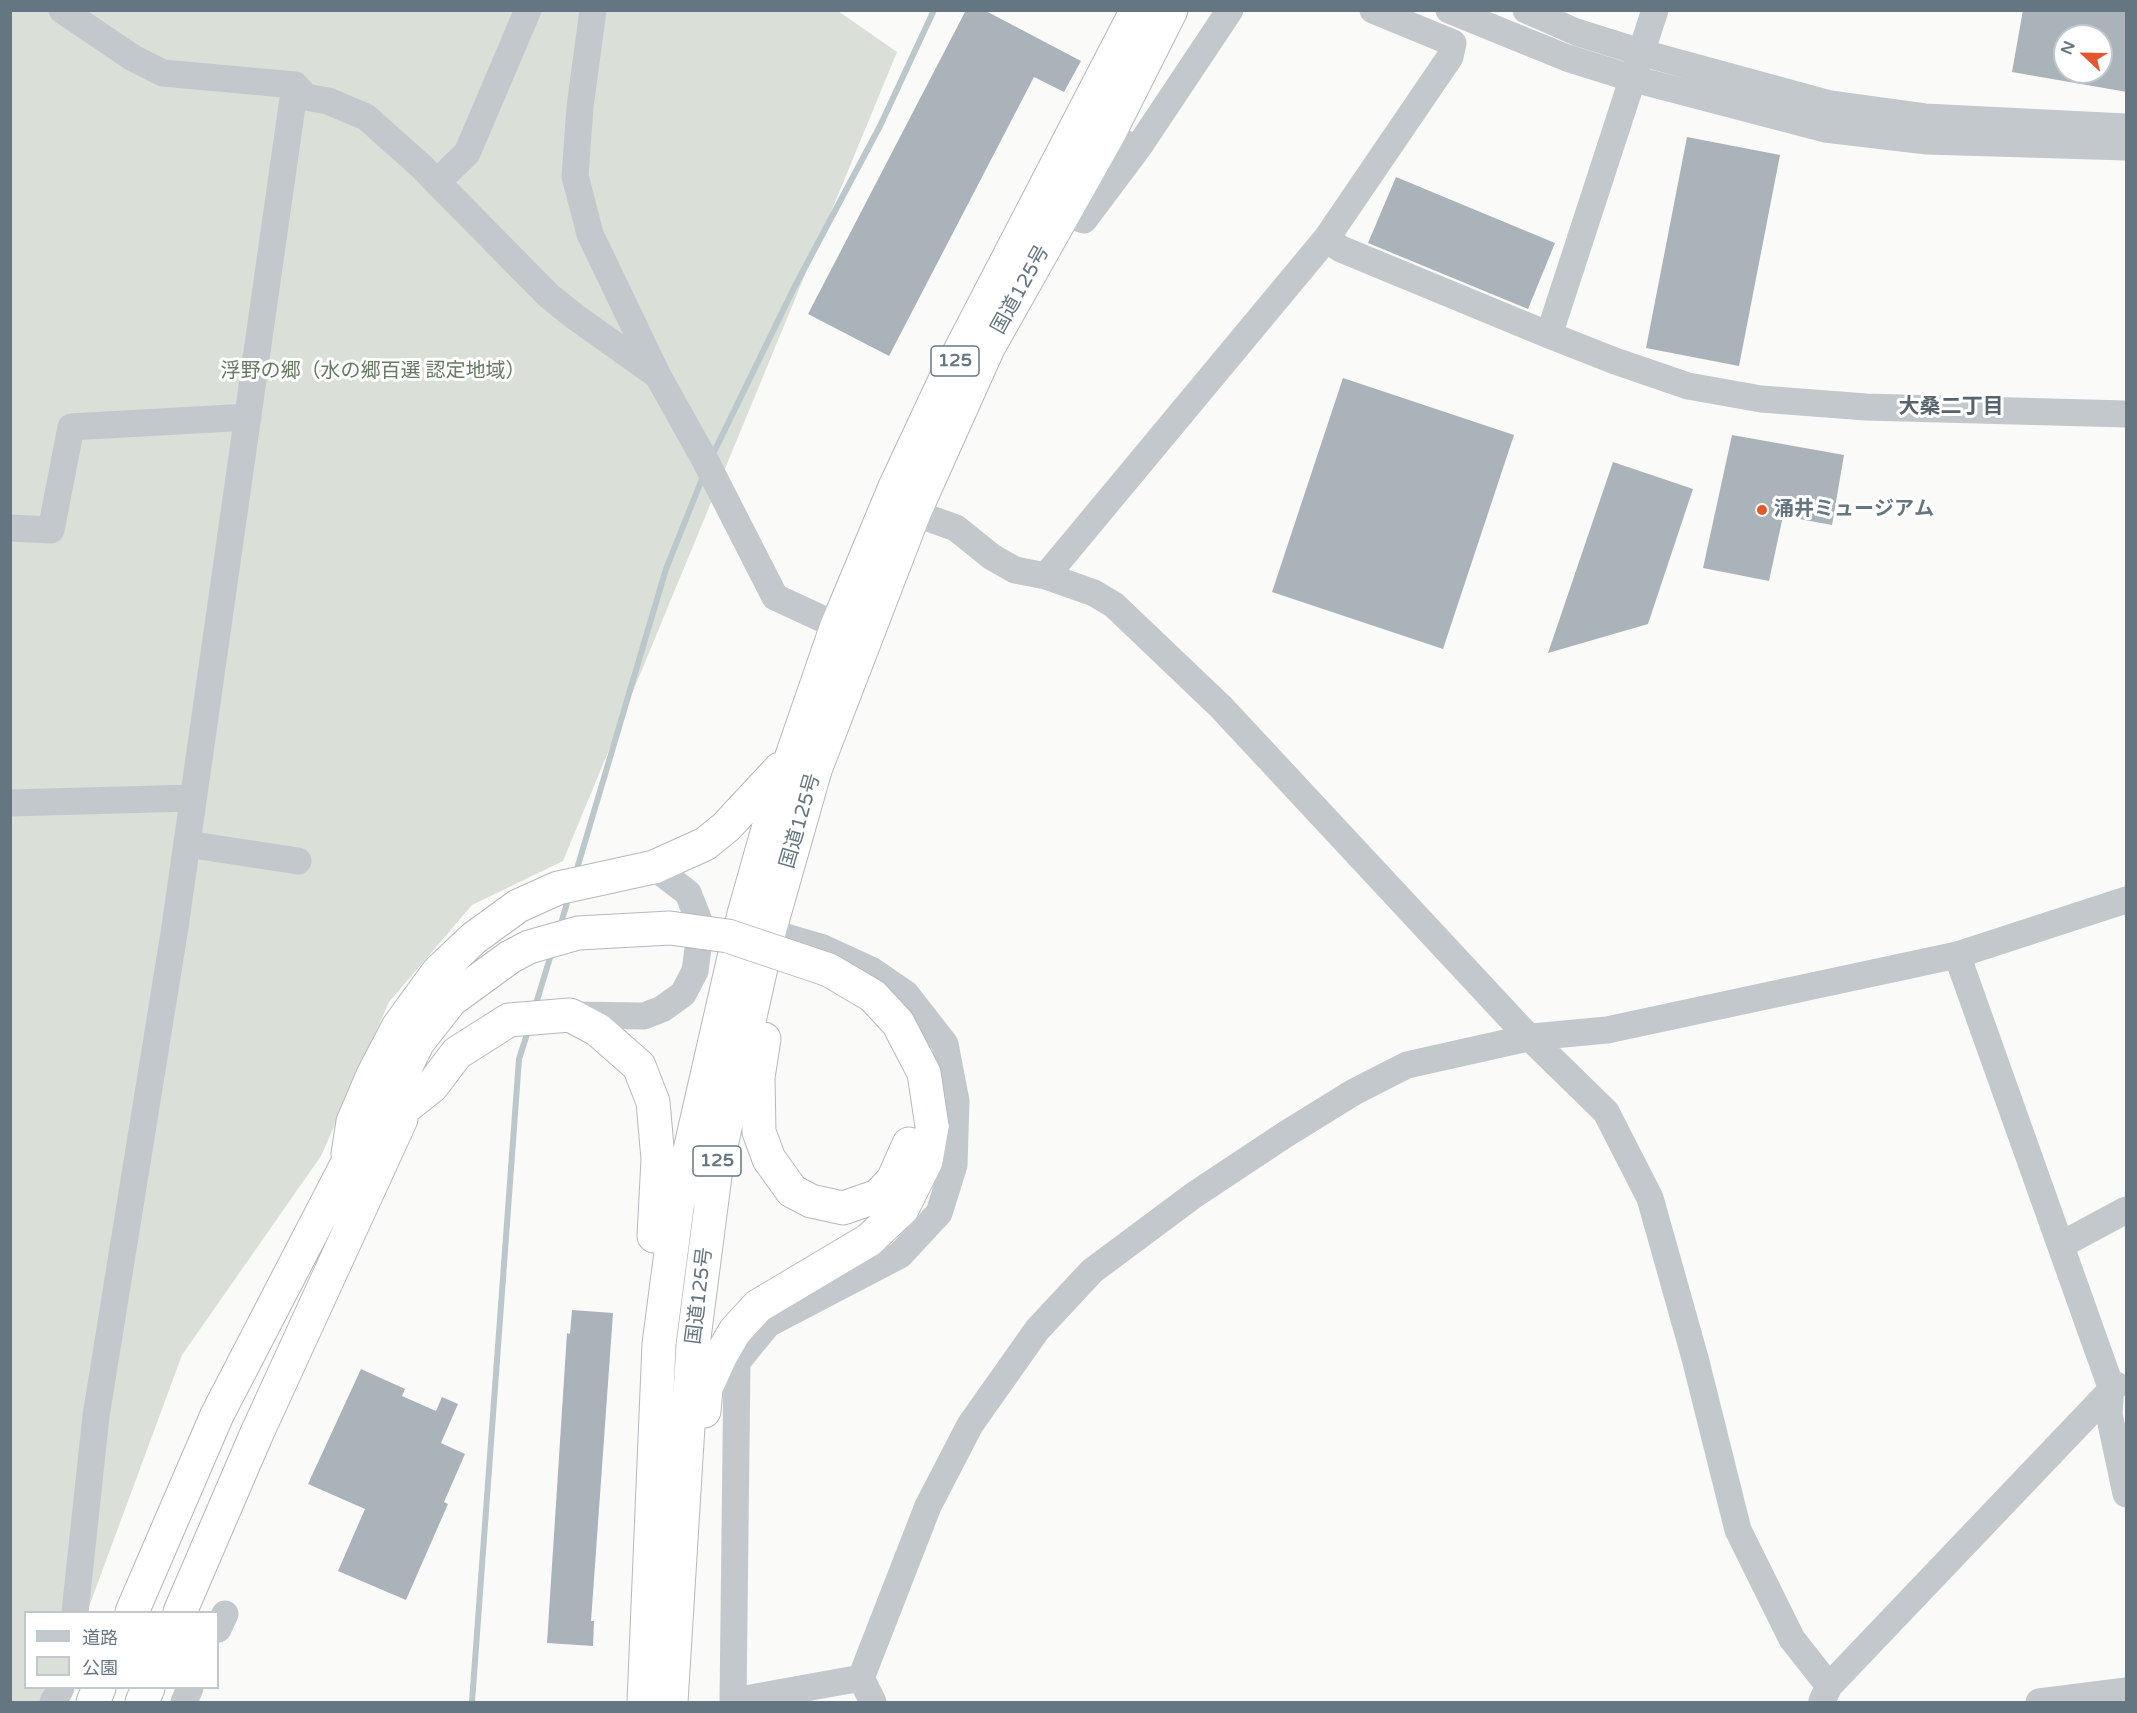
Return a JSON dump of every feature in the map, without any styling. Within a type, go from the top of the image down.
[{"type":"highway","name":"国道125号","points":[[671,1702],[693,1345],[713,1191],[757,979],[851,632],[895,487],[946,378],[1137,10]]},
{"type":"highway","name":"国道125号","points":[[644,1702],[659,1344],[677,1207],[744,914],[790,758],[851,632],[914,513],[988,348],[1107,137],[1171,10]]},
{"type":"highway","points":[[345,1168],[353,1122],[373,1075],[398,1027],[438,972],[474,938],[518,906],[558,888],[654,867],[705,844],[726,827],[790,758]]},
{"type":"highway","points":[[180,1611],[257,1433],[408,1105],[420,1072],[442,1036],[529,947],[578,933],[670,928],[713,932],[738,938],[829,970],[873,996],[898,1023],[924,1072],[923,1124],[926,1161],[902,1209],[869,1240],[758,1306],[735,1331],[721,1355],[706,1388],[691,1552],[676,1594]]},
{"type":"highway","points":[[132,1611],[217,1415],[345,1168],[371,1137],[417,1042],[451,1000],[512,966]]},
{"type":"highway","points":[[757,979],[767,1017],[758,1077],[759,1132],[770,1160],[792,1191],[811,1201],[843,1208],[878,1196],[893,1180],[923,1124]]},
{"type":"highway","points":[[408,1105],[432,1086],[457,1053],[509,1020],[560,1015],[598,1030],[639,1066],[653,1102],[658,1159],[650,1302],[659,1344]]},
{"type":"street","points":[[62,10],[133,58],[163,73],[295,85],[306,97],[328,101],[366,117],[437,182],[548,294],[574,316],[658,376]]},
{"type":"street","points":[[437,182],[467,153],[528,10]]},
{"type":"street","points":[[593,10],[580,107],[575,176],[590,234],[658,376],[706,462],[775,597],[851,632]]},
{"type":"street","points":[[1064,213],[1084,220],[1138,148],[1230,10]]},
{"type":"street","points":[[1046,576],[1326,239],[1450,57],[1453,43],[1373,10]]},
{"type":"street","points":[[1449,10],[1567,58],[1634,79],[1825,129],[1926,141],[2127,147]]},
{"type":"street","points":[[1526,10],[1576,32],[1642,53],[1840,105],[1925,117],[2127,127]]},
{"type":"street","points":[[1549,335],[1655,10]]},
{"type":"street","points":[[75,1611],[96,1416],[187,844],[295,85]]},
{"type":"street","points":[[1107,137],[1138,148]]},
{"type":"street","points":[[1326,239],[1341,249],[1615,362],[1688,386],[1761,399],[1866,407],[2127,414]]},
{"type":"street","points":[[10,528],[51,530],[71,427],[248,417]]},
{"type":"street","points":[[914,513],[956,528],[992,557],[1015,570],[1046,576],[1094,593],[1114,605],[1221,708],[1520,1028],[1532,1037],[1606,1112],[1650,1198],[1695,1358],[1738,1530],[1792,1639],[1826,1694],[2119,1383]]},
{"type":"street","points":[[10,803],[193,798]]},
{"type":"street","points":[[187,844],[298,861]]},
{"type":"street","points":[[560,1015],[644,1016],[662,1009],[683,994],[695,971],[701,926],[688,893],[654,867]]},
{"type":"street","points":[[873,1702],[861,1678],[928,1506],[970,1425],[1037,1330],[1092,1271],[1194,1196],[1354,1092],[1407,1065],[1532,1037],[1607,1030],[1958,955],[2127,900]]},
{"type":"street","points":[[769,932],[823,948],[852,961],[871,970],[906,994],[945,1044],[956,1101],[954,1165],[939,1213],[900,1254],[768,1324],[737,1362],[734,1702],[861,1678]]},
{"type":"street","points":[[1958,955],[2061,1245],[2119,1383],[2109,1414],[2127,1494]]},
{"type":"street","points":[[2061,1245],[2127,1210]]},
{"type":"street","points":[[2039,1702],[2127,1691]]},
{"type":"green space","name":"浮野の郷（水の郷百選 認定地域）","points":[[11,11],[838,11],[897,52],[563,861],[472,905],[389,1002],[321,1156],[182,1355],[87,1611],[24,1611],[24,1689],[59,1689],[53,1702],[11,1702]]},
{"type":"building","points":[[966,10],[984,10],[1081,61],[1064,92],[1034,77],[889,356],[808,314]]},
{"type":"building","points":[[2023,10],[2127,10],[2127,92],[2081,84],[2113,84],[2113,24],[2053,24],[2053,79],[2012,72]]},
{"type":"building","points":[[1687,137],[1780,155],[1739,366],[1646,348]]},
{"type":"building","points":[[1396,177],[1555,243],[1528,309],[1368,243]]},
{"type":"building","points":[[1343,378],[1514,435],[1443,649],[1272,592]]},
{"type":"building","points":[[1732,435],[1844,455],[1832,525],[1783,516],[1769,581],[1703,568]]},
{"type":"building","points":[[1613,462],[1693,489],[1648,624],[1548,653]]},
{"type":"building","points":[[572,1310],[613,1313],[591,1621],[594,1621],[593,1646],[547,1643],[567,1333],[570,1334]]},
{"type":"building","points":[[361,1369],[405,1389],[402,1396],[436,1411],[442,1397],[458,1404],[441,1443],[465,1454],[444,1502],[448,1504],[406,1600],[338,1571],[365,1509],[308,1484]]},
{"type":"waterway","points":[[712,456],[794,288],[880,126],[934,10]]},
{"type":"waterway","points":[[576,872],[666,569],[704,474]]},
{"type":"waterway","points":[[560,927],[569,896]]},
{"type":"waterway","points":[[535,1007],[552,951]]},
{"type":"waterway","points":[[472,1702],[519,1059],[529,1028]]},
{"type":"place","name":"涌井ミュージアム","points":[[1762,510]]},
{"type":"district","name":"大桑二丁目","points":[[1951,407]]}]
